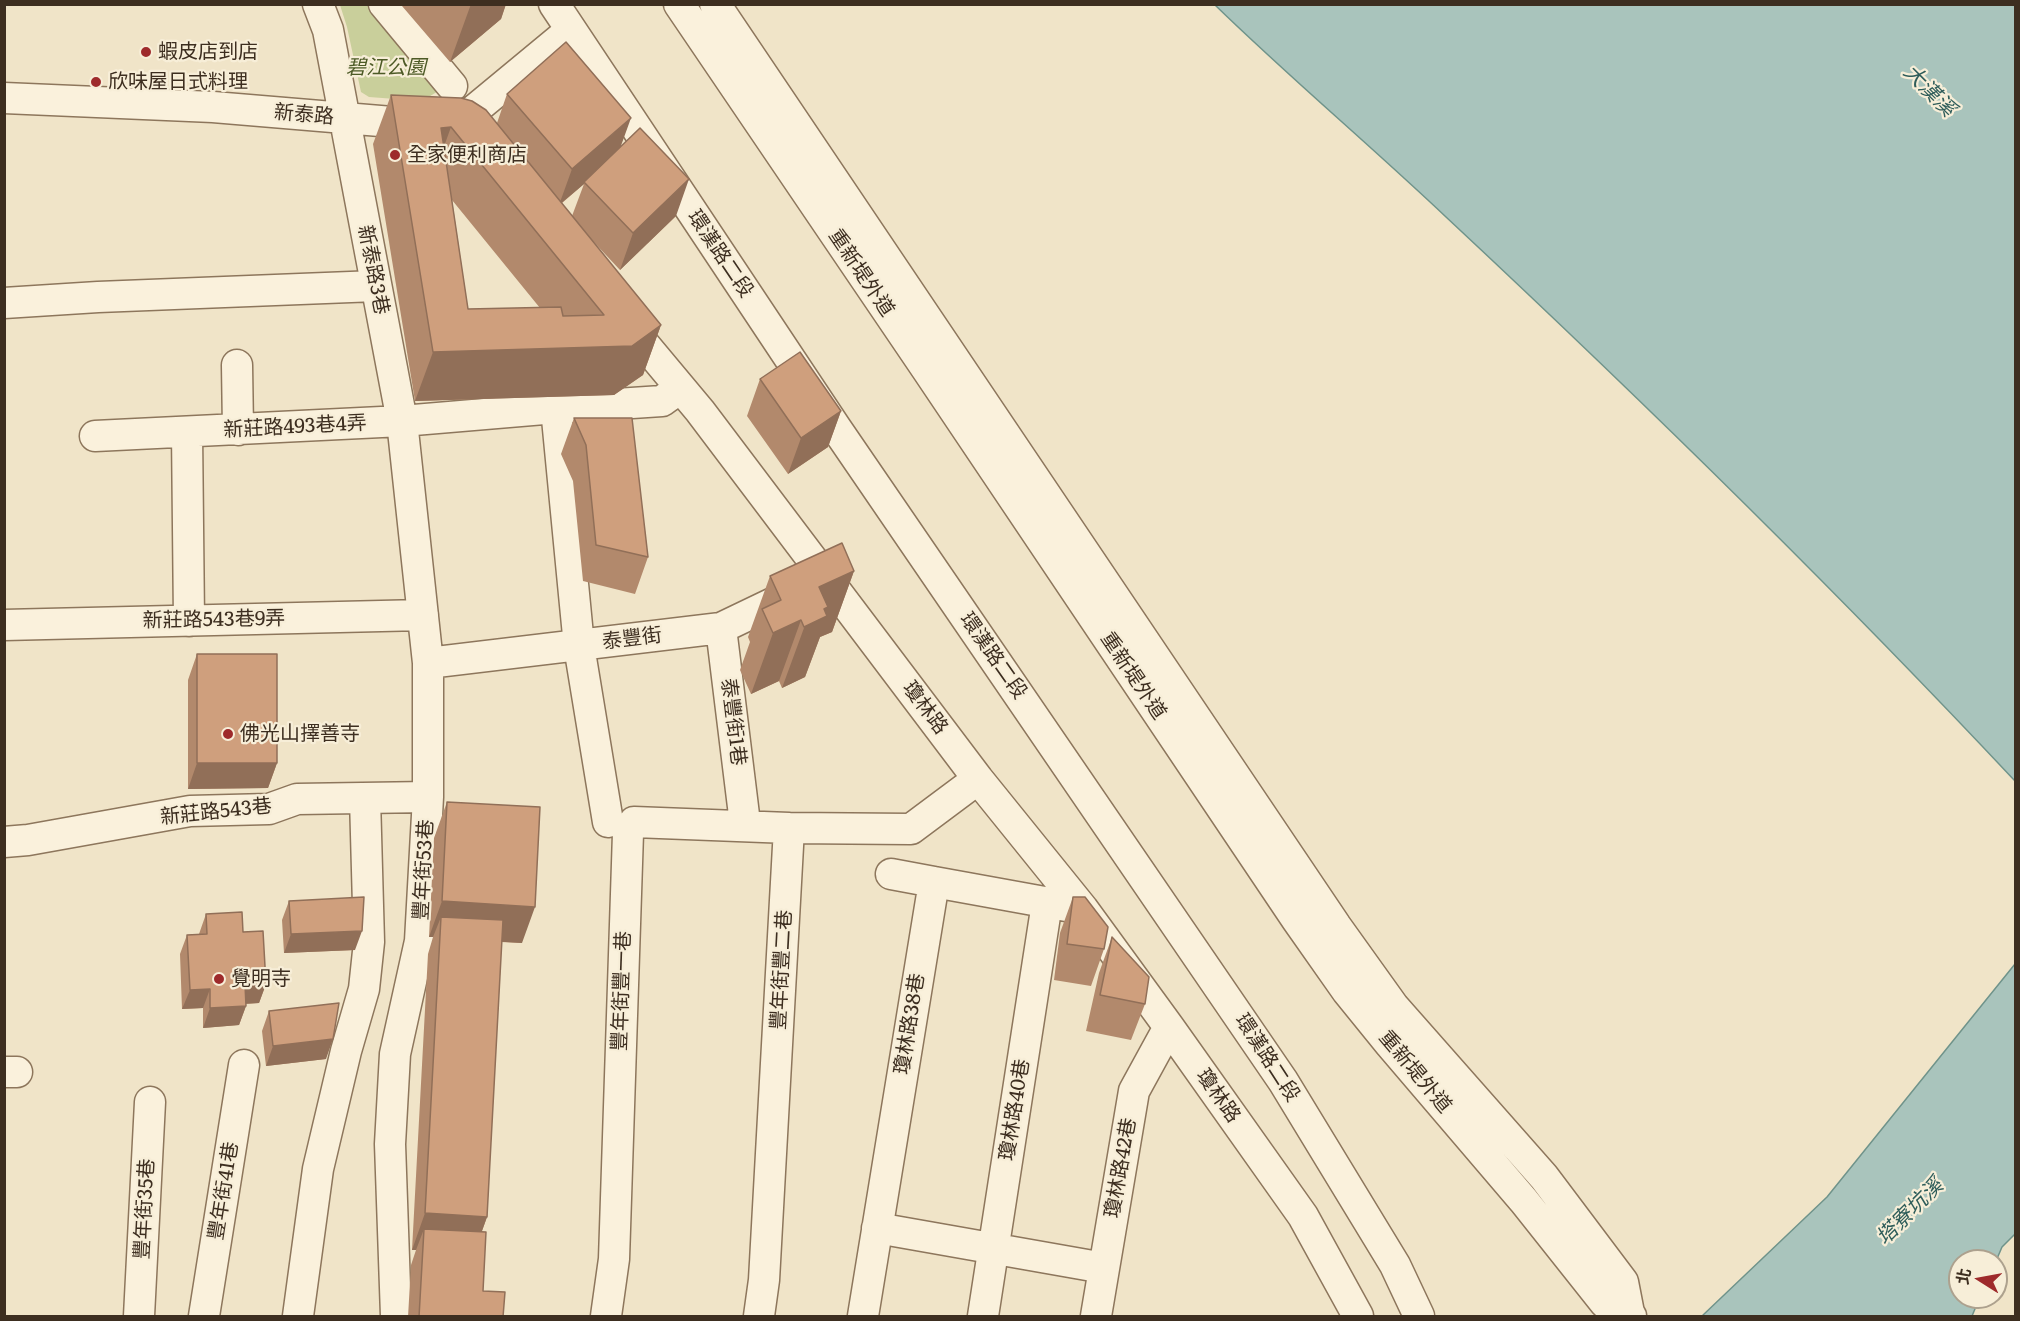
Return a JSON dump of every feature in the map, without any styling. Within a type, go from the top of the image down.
[{"type":"street","name":"新泰路3巷","points":[[318,4],[328,30],[402,421]]},
{"type":"street","points":[[384,4],[452,86]]},
{"type":"street","name":"環漢路二段","points":[[554,4],[836,428],[1283,1081],[1395,1265],[1419,1317]]},
{"type":"street","name":"重新堤外道","points":[[679,4],[1347,991],[1524,1201],[1605,1303],[1630,1315]]},
{"type":"street","name":"重新堤外道","points":[[715,4],[1336,926],[1394,1007],[1544,1177],[1623,1282],[1630,1315]]},
{"type":"street","name":"新泰路","points":[[4,98],[213,107],[468,130],[571,30]]},
{"type":"street","points":[[4,303],[376,286]]},
{"type":"street","name":"瓊林路","points":[[604,296],[680,388],[978,779],[1083,909],[1303,1216],[1358,1317]]},
{"type":"street","points":[[237,365],[238,430]]},
{"type":"street","name":"新莊路493巷4弄","points":[[95,436],[402,421],[662,401],[680,388]]},
{"type":"street","points":[[556,408],[579,646],[608,822]]},
{"type":"street","name":"豐年街53巷","points":[[396,1317],[390,1144],[395,1054],[420,941],[428,797],[428,663],[402,421]]},
{"type":"street","points":[[188,432],[189,621]]},
{"type":"street","name":"泰豐街","points":[[428,663],[721,628],[826,578]]},
{"type":"street","name":"新莊路543巷9弄","points":[[4,625],[423,615]]},
{"type":"street","name":"泰豐街1巷","points":[[721,628],[744,815]]},
{"type":"street","points":[[789,828],[911,829],[978,779]]},
{"type":"street","name":"新莊路543巷","points":[[4,842],[28,840],[190,811],[268,809],[297,799],[428,797]]},
{"type":"street","points":[[298,1317],[318,1169],[346,1051],[364,989],[369,942],[366,798]]},
{"type":"street","name":"豐年街豐一巷","points":[[606,1317],[614,1258],[628,833],[634,822],[789,828]]},
{"type":"street","name":"豐年街豐二巷","points":[[759,1317],[764,1280],[789,828]]},
{"type":"street","points":[[891,874],[1083,909]]},
{"type":"street","name":"瓊林路38巷","points":[[863,1317],[934,882]]},
{"type":"street","name":"瓊林路40巷","points":[[983,1317],[1047,903]]},
{"type":"street","name":"瓊林路42巷","points":[[1096,1317],[1134,1091],[1169,1027]]},
{"type":"street","name":"豐年街41巷","points":[[204,1317],[244,1065]]},
{"type":"street","name":"豐年街35巷","points":[[139,1317],[150,1102]]},
{"type":"street","points":[[877,1228],[1104,1268]]},
{"type":"green space","name":"碧江公園","points":[[340,5],[375,5],[440,90],[422,101],[369,97],[361,92]]},
{"type":"water","name":"大漢溪","points":[[1215,5],[2015,5],[2015,781],[1806,565],[1663,424],[1519,285]]},
{"type":"water","name":"塔寮坑溪","points":[[2015,964],[2015,1234],[2001,1249],[1948,1249],[1948,1309],[1975,1309],[1972,1316],[1702,1316],[1827,1197]]},
{"type":"building","points":[[566,42],[631,118],[572,169],[507,94]]},
{"type":"building","points":[[391,95],[461,98],[472,101],[486,110],[661,325],[632,346],[433,352]],"holes":[[[451,127],[604,315],[563,316],[561,307],[468,309],[441,128]]]},
{"type":"building","points":[[640,128],[689,179],[633,233],[584,182]]},
{"type":"building","points":[[800,352],[841,411],[801,438],[760,379]]},
{"type":"building","points":[[574,418],[632,418],[648,557],[596,545],[586,445]]},
{"type":"building","points":[[842,543],[854,571],[819,587],[828,607],[824,609],[827,616],[804,627],[801,620],[773,633],[762,609],[781,600],[770,576]]},
{"type":"building","name":"佛光山擇善寺","points":[[197,654],[277,654],[277,763],[197,763]]},
{"type":"building","points":[[447,802],[540,807],[535,907],[442,901]]},
{"type":"building","points":[[364,897],[362,931],[291,934],[289,901]]},
{"type":"building","points":[[1073,897],[1085,897],[1108,927],[1104,949],[1067,944]]},
{"type":"building","name":"覺明寺","points":[[242,912],[243,932],[263,931],[266,984],[245,985],[246,1006],[210,1008],[210,989],[190,990],[187,935],[207,934],[206,914]]},
{"type":"building","points":[[441,917],[503,920],[487,1217],[425,1213]]},
{"type":"building","points":[[1112,937],[1149,977],[1145,1004],[1100,995]]},
{"type":"building","points":[[339,1003],[333,1039],[273,1046],[269,1011]]},
{"type":"building","points":[[424,1229],[486,1232],[483,1291],[505,1292],[503,1317],[419,1317]]},
{"type":"place","name":"蝦皮店到店","points":[[146,52]]},
{"type":"place","name":"欣味屋日式料理","points":[[96,82]]},
{"type":"place","name":"全家便利商店","points":[[395,155]]},
{"type":"place","name":"佛光山擇善寺","points":[[228,734]]},
{"type":"place","name":"覺明寺","points":[[219,979]]}]
